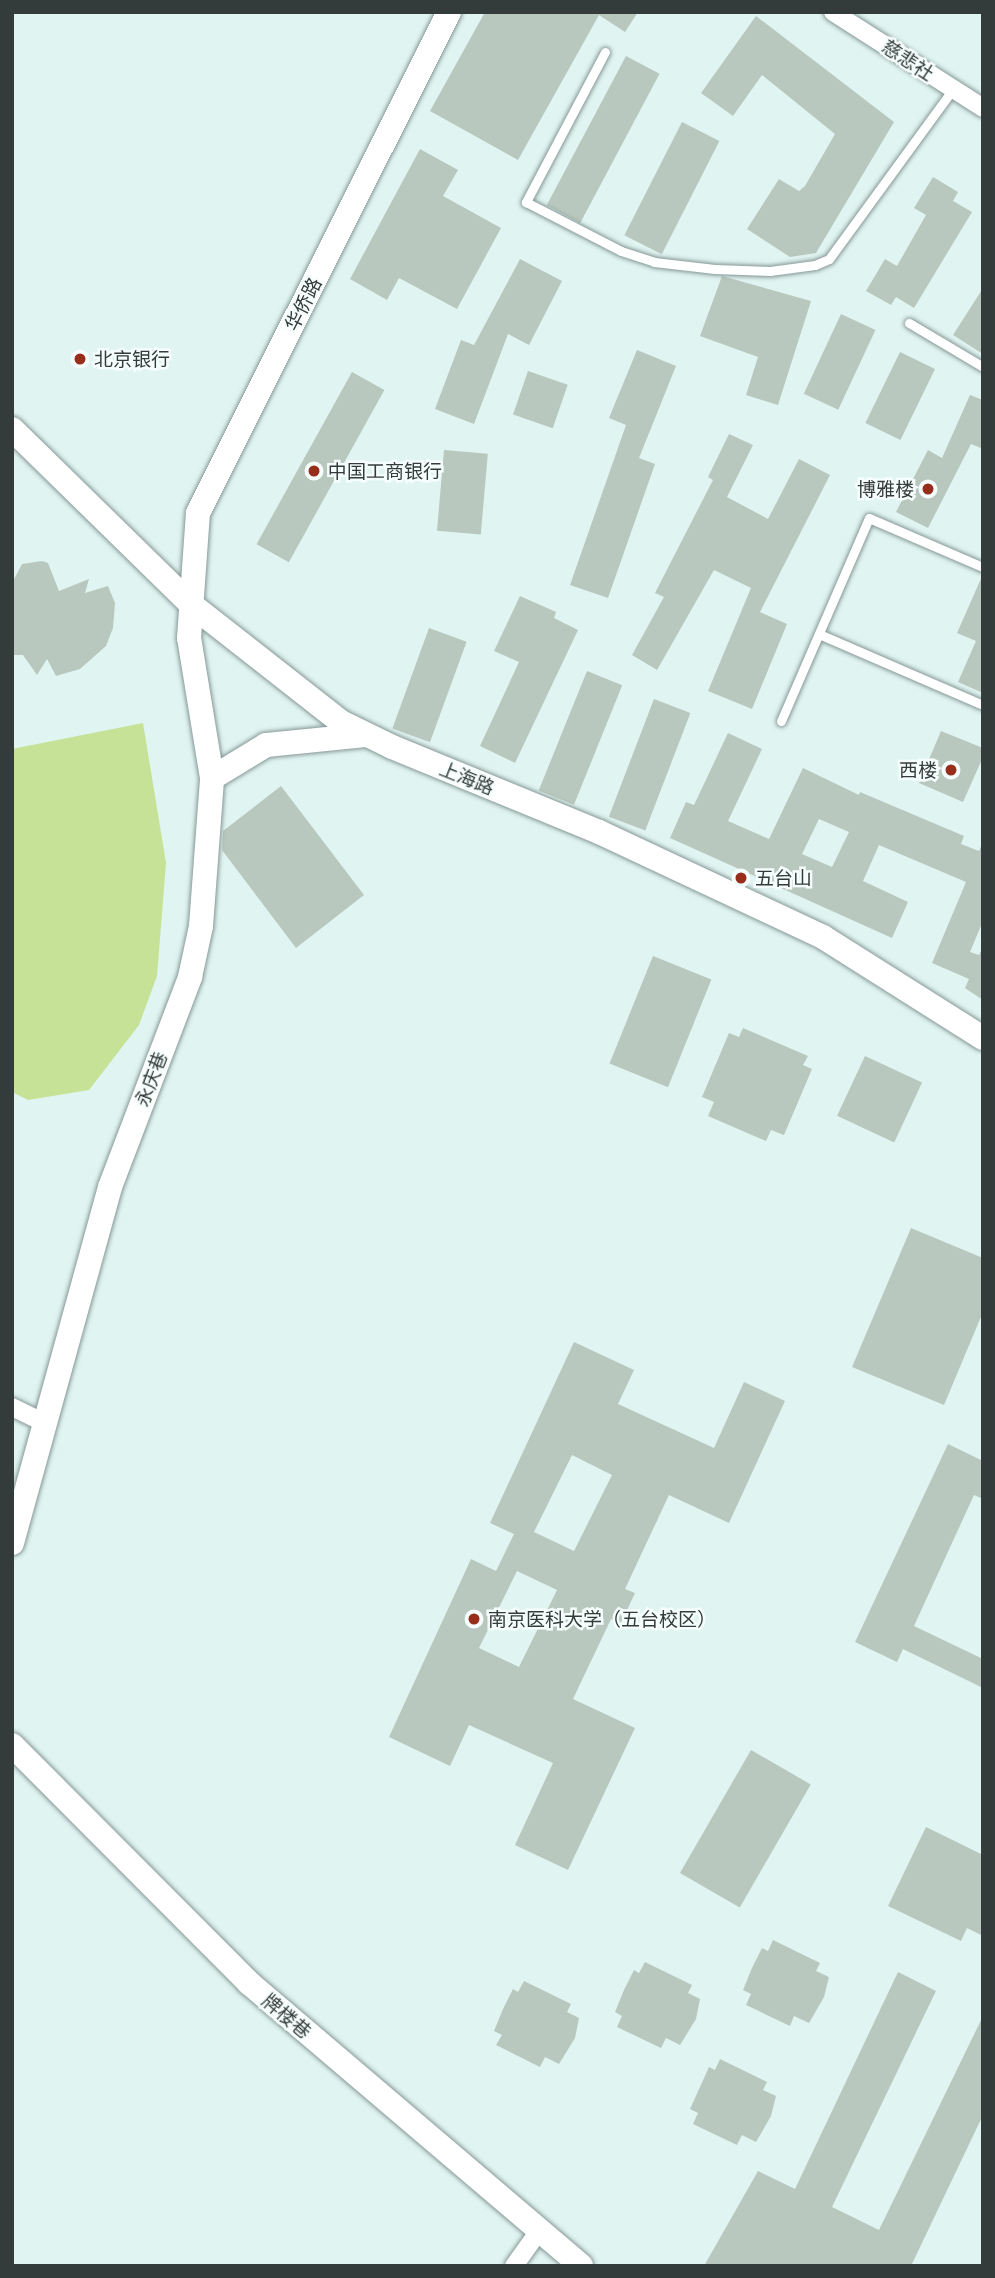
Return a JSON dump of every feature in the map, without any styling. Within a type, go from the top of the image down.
[{"type":"street","name":"华侨路","points":[[193,606],[198,513],[449,12]]},
{"type":"street","name":"慈悲社","points":[[833,12],[983,108]]},
{"type":"street","name":"上海路","points":[[12,429],[193,606],[341,722],[600,832],[823,937],[983,1038]]},
{"type":"street","name":"永庆巷","points":[[12,1543],[110,1186],[190,977],[201,926],[212,778],[189,638],[193,606]]},
{"type":"street","points":[[212,778],[266,745],[368,735]]},
{"type":"street","points":[[12,1407],[45,1423]]},
{"type":"street","name":"牌楼巷","points":[[12,1745],[249,1983],[581,2266]]},
{"type":"street","points":[[514,2266],[539,2231]]},
{"type":"lane","points":[[605,52],[526,202],[621,251],[654,262],[682,266],[770,271],[815,265],[829,259],[953,89]]},
{"type":"lane","points":[[909,323],[983,367]]},
{"type":"lane","points":[[781,721],[869,518],[983,567]]},
{"type":"lane","points":[[819,634],[983,705]]},
{"type":"green space","points":[[143,723],[166,863],[157,976],[139,1025],[89,1090],[28,1100],[12,1092],[12,749]]},
{"type":"building","points":[[485,12],[638,12],[625,32],[599,15],[518,160],[430,111]]},
{"type":"building","points":[[756,16],[894,122],[816,253],[790,257],[747,229],[779,179],[799,191],[805,186],[835,134],[762,75],[733,116],[701,93]]},
{"type":"building","points":[[626,56],[660,74],[580,223],[547,205]]},
{"type":"building","points":[[682,122],[719,141],[662,254],[624,235]]},
{"type":"building","points":[[420,149],[458,170],[443,196],[501,228],[457,309],[399,278],[387,300],[350,279]]},
{"type":"building","points":[[933,177],[958,192],[953,201],[972,212],[914,308],[896,297],[891,305],[866,291],[885,259],[897,266],[926,215],[914,208]]},
{"type":"building","points":[[520,259],[562,281],[529,345],[508,334],[474,424],[435,409],[461,340],[474,345]]},
{"type":"building","points":[[722,276],[811,301],[778,405],[746,395],[758,357],[700,336]]},
{"type":"building","points":[[983,288],[983,354],[953,335]]},
{"type":"building","points":[[841,314],[875,330],[838,410],[804,394]]},
{"type":"building","points":[[637,350],[676,366],[639,458],[655,464],[608,598],[570,585],[626,425],[609,418]]},
{"type":"building","points":[[900,352],[935,369],[900,440],[865,423]]},
{"type":"building","points":[[528,371],[568,385],[553,428],[513,414]]},
{"type":"building","points":[[352,372],[384,390],[289,562],[256,544]]},
{"type":"building","name":"博雅楼","points":[[970,395],[983,400],[983,449],[971,444],[928,528],[896,512],[928,450],[942,458]]},
{"type":"building","points":[[729,434],[753,445],[727,497],[768,519],[799,459],[830,475],[760,612],[787,624],[752,709],[708,691],[751,588],[714,570],[657,670],[632,655],[664,597],[655,593],[713,480],[708,477]]},
{"type":"building","points":[[444,450],[488,454],[481,535],[437,531]]},
{"type":"building","points":[[42,561],[48,563],[59,591],[89,579],[85,593],[108,586],[115,603],[113,628],[106,646],[80,669],[56,676],[47,659],[37,675],[23,655],[12,655],[12,583],[22,564]]},
{"type":"building","points":[[983,574],[983,693],[958,682],[976,641],[957,633]]},
{"type":"building","points":[[520,596],[556,612],[554,618],[578,630],[515,763],[480,746],[519,662],[494,651]]},
{"type":"building","points":[[429,628],[467,642],[430,742],[392,729]]},
{"type":"building","points":[[587,671],[622,685],[574,805],[539,791]]},
{"type":"building","points":[[654,699],[690,713],[645,831],[609,817]]},
{"type":"building","name":"西楼","points":[[941,731],[983,748],[983,757],[963,802],[919,783]]},
{"type":"building","points":[[728,733],[762,749],[728,821],[769,839],[803,768],[859,795],[860,792],[964,836],[961,844],[979,851],[983,842],[983,921],[970,952],[979,955],[983,947],[983,1000],[965,988],[969,979],[932,963],[966,882],[879,845],[863,881],[908,902],[892,938],[670,838],[686,802],[694,805]],"holes":[[[819,819],[849,832],[832,867],[802,854]]]},
{"type":"building","points":[[281,786],[364,895],[296,948],[222,850],[223,831]]},
{"type":"building","points":[[653,956],[711,980],[668,1087],[610,1064]]},
{"type":"building","points":[[743,1028],[808,1056],[803,1065],[812,1069],[784,1135],[771,1130],[766,1141],[708,1116],[714,1102],[702,1097],[729,1033],[739,1037]]},
{"type":"building","points":[[865,1056],[922,1083],[894,1142],[837,1116]]},
{"type":"building","points":[[911,1228],[983,1258],[983,1312],[944,1405],[852,1367]]},
{"type":"building","points":[[574,1342],[634,1370],[618,1404],[714,1448],[744,1382],[785,1401],[729,1523],[669,1495],[625,1589],[635,1593],[621,1623],[611,1619],[573,1699],[635,1728],[568,1870],[515,1845],[553,1763],[469,1725],[450,1766],[389,1737],[471,1559],[496,1571],[514,1534],[490,1523]],"holes":[[[572,1455],[612,1475],[574,1551],[534,1532]],[[517,1571],[557,1590],[519,1667],[479,1648]]]},
{"type":"building","points":[[948,1444],[983,1461],[983,1499],[974,1495],[914,1626],[983,1659],[983,1688],[903,1649],[897,1662],[855,1642]]},
{"type":"building","points":[[751,1750],[811,1784],[740,1907],[680,1873]]},
{"type":"building","points":[[926,1827],[983,1855],[983,1936],[967,1928],[961,1941],[888,1906]]},
{"type":"building","points":[[773,1940],[820,1963],[816,1971],[829,1977],[824,1997],[809,2023],[794,2016],[790,2026],[746,2005],[751,1994],[743,1990],[752,1968],[762,1948],[768,1951]]},
{"type":"building","points":[[645,1962],[692,1985],[688,1993],[700,1999],[696,2019],[680,2045],[666,2038],[661,2048],[617,2027],[622,2016],[615,2012],[624,1990],[634,1970],[639,1973]]},
{"type":"building","points":[[898,1972],[936,1991],[832,2207],[879,2230],[983,2016],[983,2115],[911,2266],[704,2266],[758,2171],[795,2189]]},
{"type":"building","points":[[524,1981],[571,2004],[567,2012],[579,2018],[575,2038],[559,2064],[545,2057],[540,2067],[496,2045],[502,2035],[494,2031],[503,2009],[513,1989],[518,1992]]},
{"type":"building","points":[[720,2059],[767,2082],[763,2090],[776,2096],[771,2116],[756,2142],[742,2135],[737,2145],[693,2124],[698,2113],[690,2109],[709,2067],[715,2070]]},
{"type":"place","name":"北京银行","points":[[80,359]]},
{"type":"place","name":"中国工商银行","points":[[314,471]]},
{"type":"place","name":"博雅楼","points":[[928,489]]},
{"type":"place","name":"西楼","points":[[951,770]]},
{"type":"place","name":"五台山","points":[[741,878]]},
{"type":"place","name":"南京医科大学（五台校区）","points":[[474,1619]]}]
